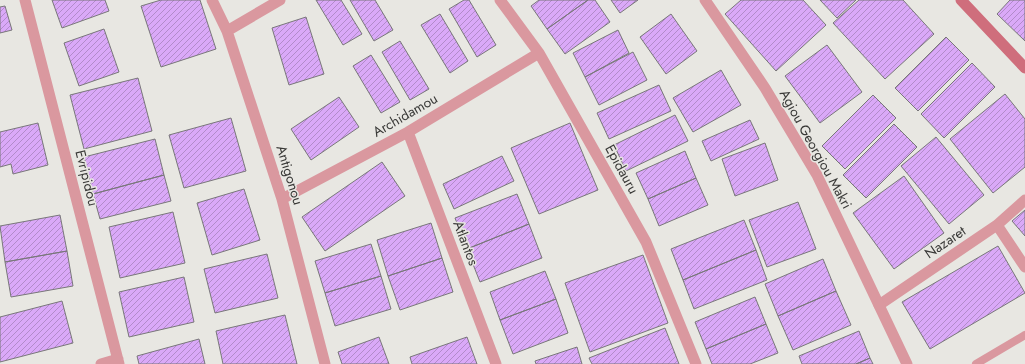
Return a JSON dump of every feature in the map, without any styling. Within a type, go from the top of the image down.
[{"type":"main road","points":[[961,0],[1025,68]]},
{"type":"street","name":"Evripidou","points":[[26,0],[118,362]]},
{"type":"street","name":"Antigonou","points":[[212,0],[227,31],[282,199],[325,364]]},
{"type":"street","points":[[227,31],[280,0]]},
{"type":"street","name":"Epidauru","points":[[500,0],[539,53],[646,242],[696,364]]},
{"type":"street","name":"Agiou Georgiou Makri","points":[[705,0],[765,88],[817,175],[907,364]]},
{"type":"street","name":"Archidamou","points":[[282,199],[408,132],[539,53]]},
{"type":"street","name":"Atlantos","points":[[408,132],[496,364]]},
{"type":"street","name":"Nazaret","points":[[879,305],[997,225],[1025,200]]},
{"type":"street","points":[[997,225],[1025,267]]},
{"type":"street","points":[[101,364],[118,362]]},
{"type":"lane","points":[[976,364],[1025,335]]},
{"type":"building","points":[[52,0],[105,0],[109,11],[62,28]]},
{"type":"building","points":[[161,0],[200,0],[216,49],[161,67],[141,6]]},
{"type":"building","points":[[316,0],[341,0],[362,34],[343,45]]},
{"type":"building","points":[[350,0],[375,0],[393,30],[374,41]]},
{"type":"building","points":[[464,0],[469,0],[496,45],[477,57],[449,9]]},
{"type":"building","points":[[539,0],[588,0],[547,29],[531,6]]},
{"type":"building","points":[[588,0],[595,0],[610,22],[565,54],[547,29]]},
{"type":"building","points":[[611,0],[638,0],[620,13]]},
{"type":"building","points":[[741,0],[803,0],[826,25],[776,71],[725,14]]},
{"type":"building","points":[[820,0],[856,0],[837,18]]},
{"type":"building","points":[[859,0],[903,0],[934,34],[885,79],[833,23]]},
{"type":"building","points":[[1010,0],[1025,0],[1025,41],[997,14]]},
{"type":"building","points":[[5,6],[12,30],[0,33],[0,7]]},
{"type":"building","points":[[440,14],[468,61],[450,73],[421,25]]},
{"type":"building","points":[[671,14],[697,51],[666,74],[640,37]]},
{"type":"building","points":[[306,17],[324,74],[289,85],[272,28]]},
{"type":"building","points":[[104,29],[119,72],[79,86],[64,43]]},
{"type":"building","points":[[618,30],[629,53],[585,77],[573,53]]},
{"type":"building","points":[[946,37],[969,60],[918,111],[895,88]]},
{"type":"building","points":[[400,41],[429,89],[410,100],[382,52]]},
{"type":"building","points":[[827,45],[862,92],[820,123],[785,76]]},
{"type":"building","points":[[633,52],[647,80],[599,105],[585,77]]},
{"type":"building","points":[[371,55],[400,102],[381,113],[353,66]]},
{"type":"building","points":[[972,63],[995,87],[944,138],[921,114]]},
{"type":"building","points":[[721,70],[741,105],[693,132],[673,98]]},
{"type":"building","points":[[138,78],[152,131],[84,149],[70,95]]},
{"type":"building","points":[[659,85],[671,111],[609,139],[597,113]]},
{"type":"building","points":[[1005,94],[1025,119],[1025,167],[993,193],[950,139]]},
{"type":"building","points":[[873,95],[896,118],[845,169],[822,146]]},
{"type":"building","points":[[339,97],[359,127],[311,160],[291,129]]},
{"type":"building","points":[[675,115],[688,141],[626,171],[614,145]]},
{"type":"building","points":[[231,118],[246,171],[184,188],[169,135]]},
{"type":"building","points":[[750,120],[759,139],[711,161],[702,141]]},
{"type":"building","points":[[38,123],[48,165],[13,174],[11,164],[0,167],[0,132]]},
{"type":"building","points":[[570,123],[598,190],[539,214],[511,148]]},
{"type":"building","points":[[894,124],[917,147],[866,198],[843,175]]},
{"type":"building","points":[[936,137],[984,195],[949,224],[901,166]]},
{"type":"building","points":[[155,139],[164,175],[93,194],[84,157]]},
{"type":"building","points":[[765,143],[778,180],[735,196],[722,159]]},
{"type":"building","points":[[685,151],[696,178],[648,199],[636,173]]},
{"type":"building","points":[[502,156],[514,181],[454,209],[443,184]]},
{"type":"building","points":[[382,162],[405,196],[325,251],[302,217]]},
{"type":"building","points":[[164,175],[171,201],[100,219],[93,194]]},
{"type":"building","points":[[904,176],[944,233],[894,269],[853,213]]},
{"type":"building","points":[[696,178],[708,205],[659,226],[648,199]]},
{"type":"building","points":[[244,189],[260,240],[212,255],[197,203]]},
{"type":"building","points":[[517,194],[529,224],[467,249],[455,218]]},
{"type":"building","points":[[798,202],[816,249],[767,267],[749,220]]},
{"type":"building","points":[[1025,210],[1025,236],[1012,221]]},
{"type":"building","points":[[173,212],[185,263],[120,278],[109,227]]},
{"type":"building","points":[[60,215],[67,251],[5,262],[0,226]]},
{"type":"building","points":[[744,220],[756,250],[683,280],[671,249]]},
{"type":"building","points":[[431,223],[442,258],[388,276],[377,240]]},
{"type":"building","points":[[529,224],[542,258],[480,282],[467,249]]},
{"type":"building","points":[[371,244],[381,276],[325,293],[315,261]]},
{"type":"building","points":[[998,246],[1025,293],[930,349],[902,302]]},
{"type":"building","points":[[756,250],[767,280],[694,309],[683,280]]},
{"type":"building","points":[[67,251],[73,286],[11,297],[5,262]]},
{"type":"building","points":[[267,254],[278,298],[215,313],[204,269]]},
{"type":"building","points":[[643,255],[668,323],[590,352],[565,283]]},
{"type":"building","points":[[442,258],[453,292],[400,310],[388,276]]},
{"type":"building","points":[[823,259],[836,291],[778,316],[765,284]]},
{"type":"building","points":[[545,271],[556,299],[500,320],[490,292]]},
{"type":"building","points":[[381,276],[391,309],[335,326],[325,293]]},
{"type":"building","points":[[184,277],[194,322],[129,337],[119,292]]},
{"type":"building","points":[[836,291],[851,325],[793,350],[778,316]]},
{"type":"building","points":[[755,297],[766,324],[706,349],[695,322]]},
{"type":"building","points":[[556,299],[568,333],[513,354],[500,320]]},
{"type":"building","points":[[62,301],[73,343],[0,362],[0,317]]},
{"type":"building","points":[[285,315],[297,364],[223,364],[216,331]]},
{"type":"building","points":[[766,324],[778,353],[750,364],[712,364],[706,349]]},
{"type":"building","points":[[665,328],[679,364],[592,364],[589,358]]},
{"type":"building","points":[[859,331],[870,358],[856,364],[802,364],[799,356]]},
{"type":"building","points":[[379,337],[389,364],[342,364],[338,352]]},
{"type":"building","points":[[467,337],[477,364],[412,364],[410,357]]},
{"type":"building","points":[[199,339],[205,364],[139,364],[137,356]]},
{"type":"building","points":[[577,347],[582,364],[536,364],[535,361]]},
{"type":"building","points":[[870,358],[873,364],[856,364]]}]
